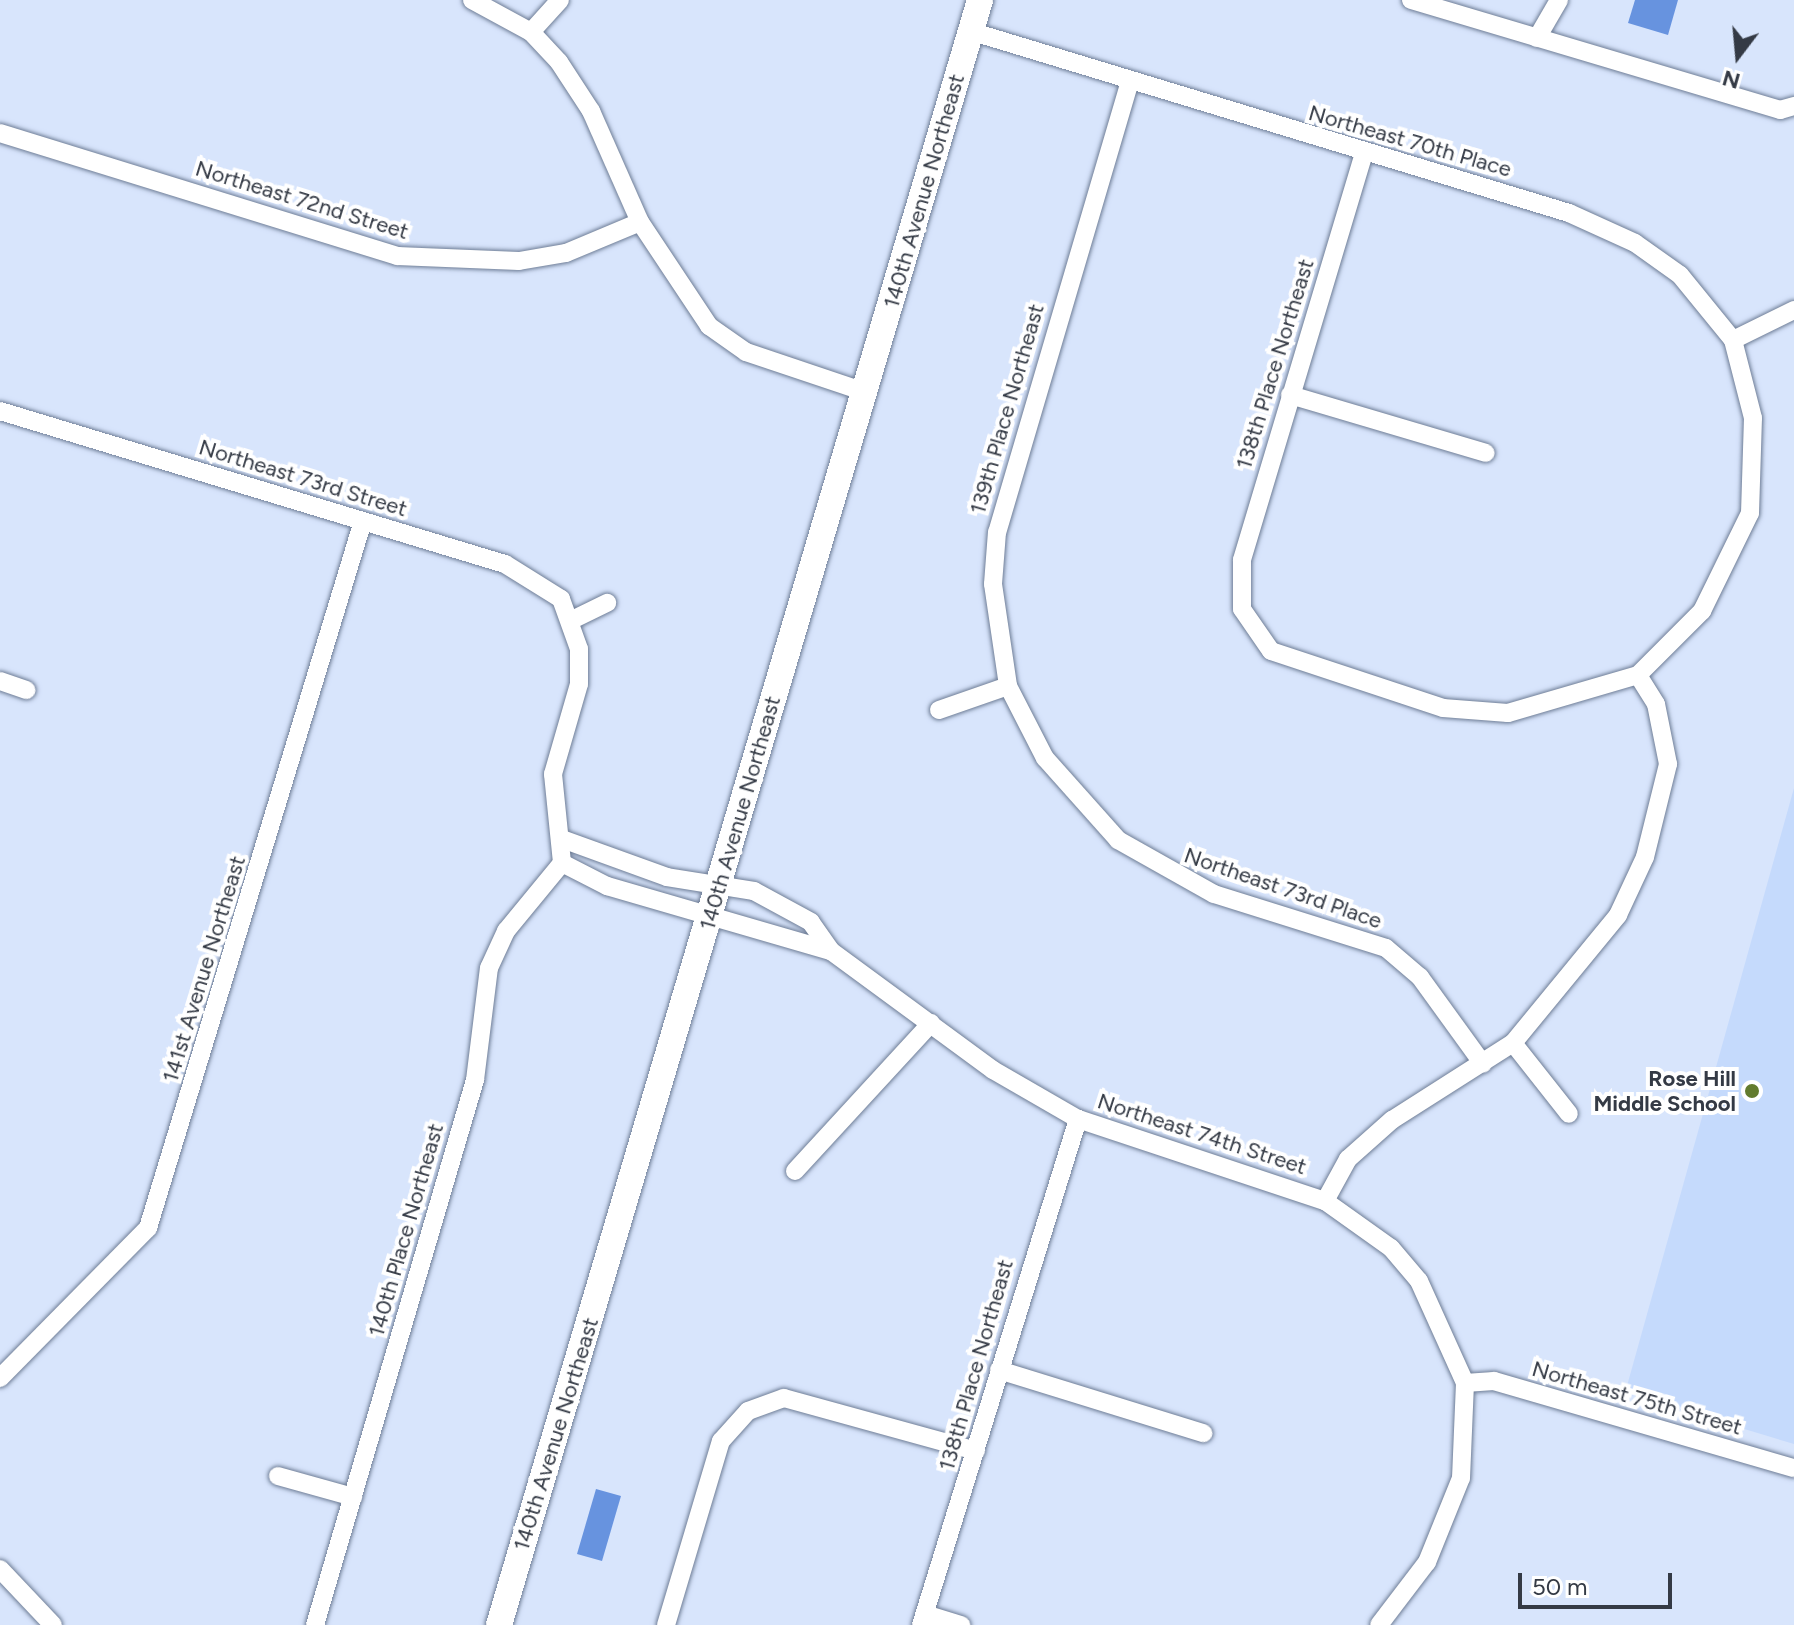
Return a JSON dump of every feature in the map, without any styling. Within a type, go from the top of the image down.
[{"type":"main road","name":"140th Avenue Northeast","points":[[499,1625],[980,0]]},
{"type":"street","points":[[472,0],[531,32],[591,111],[640,222],[709,326],[746,352],[865,392]]},
{"type":"street","points":[[531,32],[560,0]]},
{"type":"street","points":[[1411,0],[1780,110],[1794,106]]},
{"type":"street","points":[[1537,38],[1559,0]]},
{"type":"street","name":"Northeast 70th Place","points":[[970,31],[1569,213],[1635,243],[1680,275],[1733,340]]},
{"type":"street","name":"139th Place Northeast","points":[[1008,686],[993,584],[997,532],[1130,81]]},
{"type":"street","name":"Northeast 72nd Street","points":[[0,133],[397,256],[519,261],[566,253],[640,222]]},
{"type":"street","name":"138th Place Northeast","points":[[1364,153],[1290,395],[1239,589],[1242,609],[1271,651],[1443,708],[1508,713],[1638,675]]},
{"type":"street","points":[[1325,1201],[1348,1159],[1392,1120],[1513,1043],[1618,915],[1645,857],[1668,764],[1656,704],[1638,675],[1702,611],[1750,513],[1753,418],[1733,340],[1794,310]]},
{"type":"street","points":[[1290,395],[1486,453]]},
{"type":"street","name":"Northeast 73rd Street","points":[[0,411],[505,564],[561,599],[574,619]]},
{"type":"street","name":"141st Avenue Northeast","points":[[0,1378],[148,1228],[363,521]]},
{"type":"street","points":[[562,863],[562,839],[553,774],[579,684],[574,619],[607,603]]},
{"type":"street","points":[[0,681],[26,690]]},
{"type":"street","points":[[939,710],[1008,686]]},
{"type":"street","name":"Northeast 73rd Place","points":[[1008,686],[1045,758],[1118,840],[1214,894],[1386,948],[1420,977],[1483,1064]]},
{"type":"street","name":"Northeast 74th Street","points":[[562,839],[667,877],[717,882],[783,904],[811,922],[831,951]]},
{"type":"street","name":"Northeast 74th Street","points":[[562,863],[607,886],[831,951],[931,1023],[1078,1119],[1325,1201],[1391,1248],[1419,1281],[1465,1383]]},
{"type":"street","name":"140th Place Northeast","points":[[315,1625],[475,1080],[489,968],[506,931],[562,863]]},
{"type":"street","points":[[795,1171],[931,1023]]},
{"type":"street","points":[[1513,1043],[1569,1114]]},
{"type":"street","name":"138th Place Northeast","points":[[923,1619],[1078,1119]]},
{"type":"street","points":[[999,1370],[1203,1433]]},
{"type":"street","name":"Northeast 75th Street","points":[[1465,1383],[1494,1381],[1794,1468]]},
{"type":"street","points":[[1379,1625],[1427,1562],[1447,1520],[1461,1478],[1465,1383]]},
{"type":"street","points":[[666,1625],[721,1441],[748,1411],[784,1398],[976,1451]]},
{"type":"street","points":[[278,1476],[353,1497]]},
{"type":"street","points":[[0,1569],[53,1625]]},
{"type":"street","points":[[923,1619],[961,1625]]},
{"type":"shaded area","name":"Rose Hill Middle School","points":[[1794,788],[1794,1444],[1625,1393]]},
{"type":"water","points":[[1635,0],[1678,0],[1668,35],[1628,23]]},
{"type":"water","points":[[596,1489],[621,1496],[602,1561],[577,1554]]},
{"type":"place","name":"Rose Hill Middle School","points":[[1752,1091]]}]
